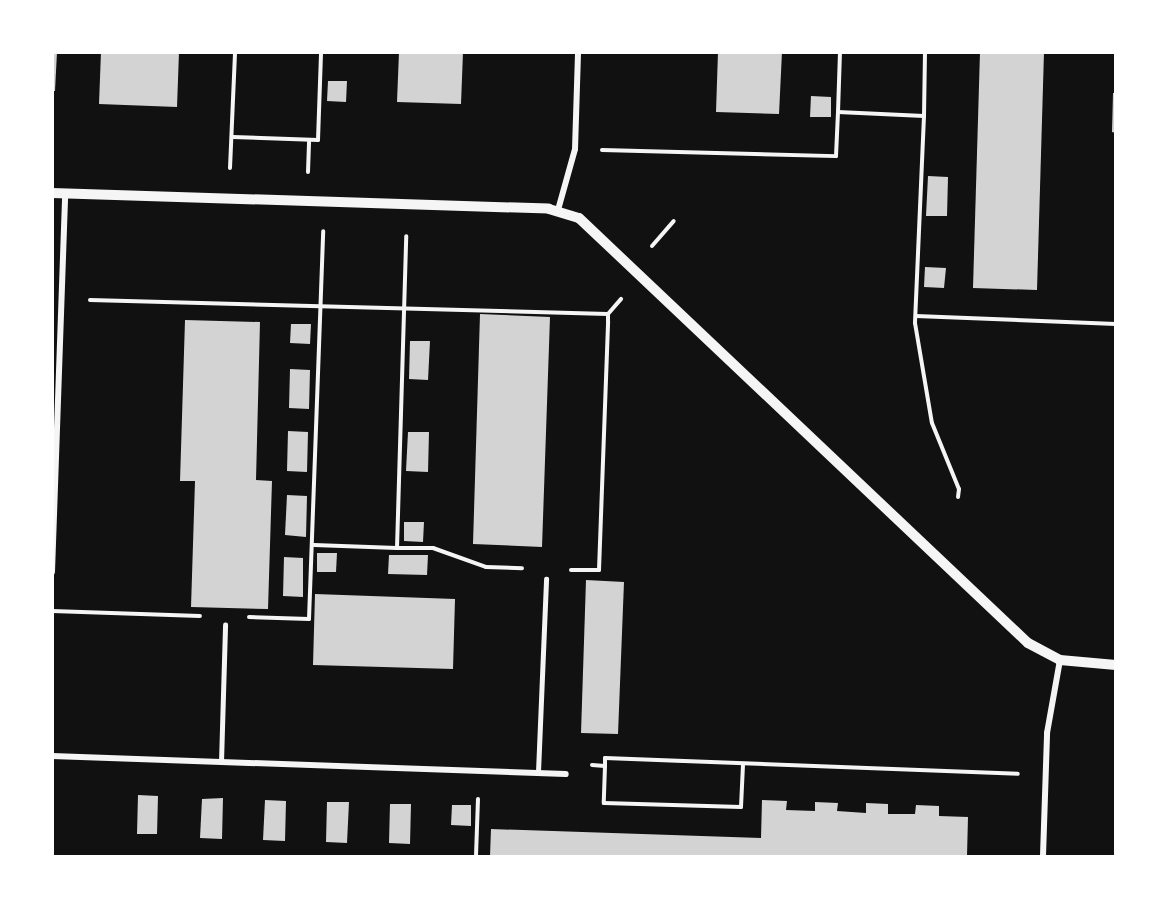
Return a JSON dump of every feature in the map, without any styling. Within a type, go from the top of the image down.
[{"type":"street","points":[[558,210],[575,149],[578,52]]},
{"type":"street","points":[[52,193],[558,210],[587,224],[1028,643],[1060,660],[1116,664]]},
{"type":"street","points":[[52,572],[65,194]]},
{"type":"street","points":[[1043,856],[1047,733],[1060,660]]},
{"type":"street","points":[[52,756],[566,774]]},
{"type":"lane","points":[[538,772],[546,579]]},
{"type":"lane","points":[[220,762],[225,625]]},
{"type":"path","points":[[231,162],[235,52]]},
{"type":"path","points":[[233,137],[318,140],[321,52]]},
{"type":"path","points":[[605,150],[836,156],[840,52]]},
{"type":"path","points":[[926,52],[916,316],[932,423],[959,489],[958,496]]},
{"type":"path","points":[[838,112],[924,116]]},
{"type":"path","points":[[308,179],[309,140]]},
{"type":"path","points":[[649,248],[674,221]]},
{"type":"path","points":[[244,617],[309,619],[314,545],[324,227]]},
{"type":"path","points":[[397,548],[406,243]]},
{"type":"path","points":[[559,570],[599,570],[608,314],[624,294]]},
{"type":"path","points":[[86,300],[320,309],[608,314]]},
{"type":"path","points":[[916,316],[1116,324]]},
{"type":"path","points":[[314,545],[433,548],[486,567],[526,568]]},
{"type":"path","points":[[52,611],[202,616]]},
{"type":"path","points":[[742,765],[741,807],[604,803],[605,758],[1019,774]]},
{"type":"path","points":[[588,765],[605,766]]},
{"type":"path","points":[[476,856],[478,806]]},
{"type":"building","points":[[52,52],[57,52],[55,91],[52,91]]},
{"type":"building","points":[[101,52],[179,52],[177,107],[99,104]]},
{"type":"building","points":[[399,52],[463,52],[461,104],[397,102]]},
{"type":"building","points":[[718,52],[782,52],[779,114],[716,112]]},
{"type":"building","points":[[980,52],[1044,52],[1037,290],[973,288]]},
{"type":"building","points":[[328,81],[347,81],[346,102],[327,101]]},
{"type":"building","points":[[1113,93],[1116,93],[1116,133],[1112,132]]},
{"type":"building","points":[[811,96],[831,97],[831,117],[810,117]]},
{"type":"building","points":[[928,176],[948,177],[947,216],[926,216]]},
{"type":"building","points":[[925,267],[946,268],[944,288],[924,287]]},
{"type":"building","points":[[480,314],[550,317],[542,547],[473,544]]},
{"type":"building","points":[[185,320],[260,322],[256,480],[272,481],[268,609],[191,607],[195,481],[180,481]]},
{"type":"building","points":[[291,324],[311,324],[310,344],[290,343]]},
{"type":"building","points":[[410,341],[430,341],[428,380],[409,379]]},
{"type":"building","points":[[290,369],[310,370],[309,409],[289,408]]},
{"type":"building","points":[[288,431],[308,432],[307,472],[287,471]]},
{"type":"building","points":[[408,432],[429,432],[428,472],[406,471]]},
{"type":"building","points":[[287,495],[307,496],[306,537],[285,535]]},
{"type":"building","points":[[404,522],[424,522],[423,542],[404,541]]},
{"type":"building","points":[[317,553],[337,553],[336,572],[317,572]]},
{"type":"building","points":[[389,555],[428,555],[427,575],[388,574]]},
{"type":"building","points":[[284,557],[303,558],[303,597],[283,596]]},
{"type":"building","points":[[586,580],[624,582],[618,734],[581,733]]},
{"type":"building","points":[[315,594],[455,599],[453,669],[313,665]]},
{"type":"building","points":[[138,795],[158,796],[157,834],[137,834]]},
{"type":"building","points":[[223,798],[222,839],[200,838],[202,799]]},
{"type":"building","points":[[265,800],[286,801],[285,841],[263,840]]},
{"type":"building","points":[[762,800],[787,801],[786,810],[815,811],[815,802],[838,803],[837,811],[866,813],[866,803],[888,804],[888,814],[915,814],[916,805],[939,806],[939,816],[968,817],[967,856],[490,856],[491,829],[761,838]]},
{"type":"building","points":[[327,802],[349,802],[347,843],[326,842]]},
{"type":"building","points":[[390,804],[411,804],[410,844],[389,843]]},
{"type":"building","points":[[452,805],[471,805],[471,826],[451,825]]}]
